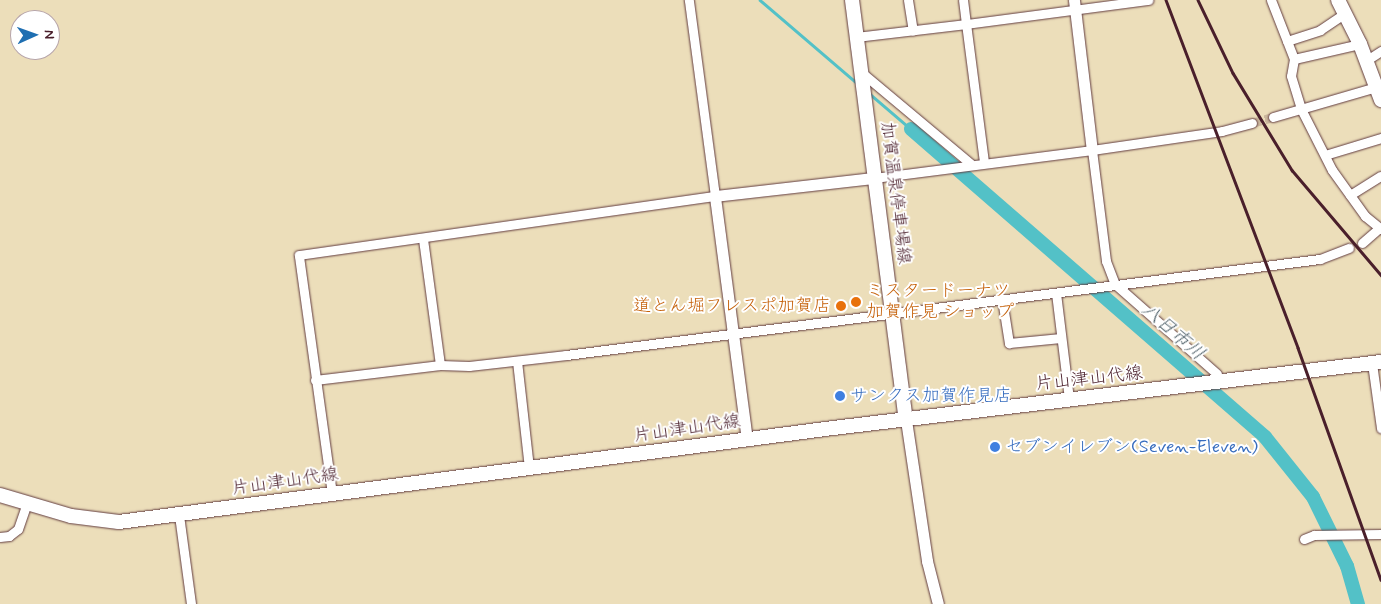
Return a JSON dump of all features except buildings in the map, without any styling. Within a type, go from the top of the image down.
[{"type":"main road","name":"加賀温泉停車場線","points":[[852,0],[906,420]]},
{"type":"main road","points":[[1338,0],[1377,79],[1381,100]]},
{"type":"main road","name":"片山津山代線","points":[[0,496],[96,520],[119,522],[1069,399],[1192,386],[1218,379],[1376,363]]},
{"type":"street","points":[[689,0],[748,440]]},
{"type":"street","points":[[908,0],[912,31]]},
{"type":"street","points":[[962,0],[984,162]]},
{"type":"street","points":[[856,37],[966,24],[1074,5],[1148,0]]},
{"type":"street","points":[[1271,0],[1294,59],[1291,76],[1301,109],[1324,155],[1350,195],[1378,226]]},
{"type":"street","points":[[1074,5],[1106,261],[1113,285],[1218,379]]},
{"type":"street","points":[[1287,41],[1320,30],[1345,13]]},
{"type":"street","points":[[1294,59],[1360,44]]},
{"type":"street","points":[[1367,60],[1381,51]]},
{"type":"street","points":[[861,74],[969,164]]},
{"type":"street","points":[[1273,117],[1301,109],[1377,79]]},
{"type":"street","points":[[332,494],[298,255],[422,239],[715,196],[1092,150],[1222,130],[1252,123]]},
{"type":"street","points":[[1324,155],[1381,138]]},
{"type":"street","points":[[1350,195],[1381,176]]},
{"type":"street","points":[[1362,243],[1378,226],[1381,216]]},
{"type":"street","points":[[422,239],[440,365]]},
{"type":"street","points":[[316,380],[440,365],[469,366],[517,361],[1056,293],[1320,259],[1349,248]]},
{"type":"street","points":[[1056,293],[1069,399]]},
{"type":"street","points":[[1002,299],[1009,343],[1061,338]]},
{"type":"street","points":[[517,361],[530,468]]},
{"type":"street","points":[[1376,363],[1381,428]]},
{"type":"street","points":[[906,420],[927,560],[938,604]]},
{"type":"street","points":[[0,537],[9,536],[18,529],[27,503]]},
{"type":"street","points":[[179,515],[191,604]]},
{"type":"street","points":[[1304,539],[1314,535],[1381,534]]},
{"type":"waterway","points":[[760,0],[858,84]]},
{"type":"waterway","points":[[870,94],[911,129]]},
{"type":"waterway","name":"八日市川","points":[[911,129],[1265,437],[1313,497],[1347,566],[1358,604]]},
{"type":"tunnel","points":[[1252,123],[1273,117]]},
{"type":"railway","points":[[1166,0],[1298,348],[1381,580]]},
{"type":"railway","points":[[1198,0],[1233,73],[1292,170],[1381,275]]},
{"type":"place","name":"ミスタードーナツ 加賀作見 ショップ","points":[[856,302]]},
{"type":"place","name":"道とん堀フレスポ加賀店","points":[[841,306]]},
{"type":"place","name":"サンクス加賀作見店","points":[[840,396]]},
{"type":"place","name":"セブンイレブン(Seven-Eleven)","points":[[995,447]]}]
